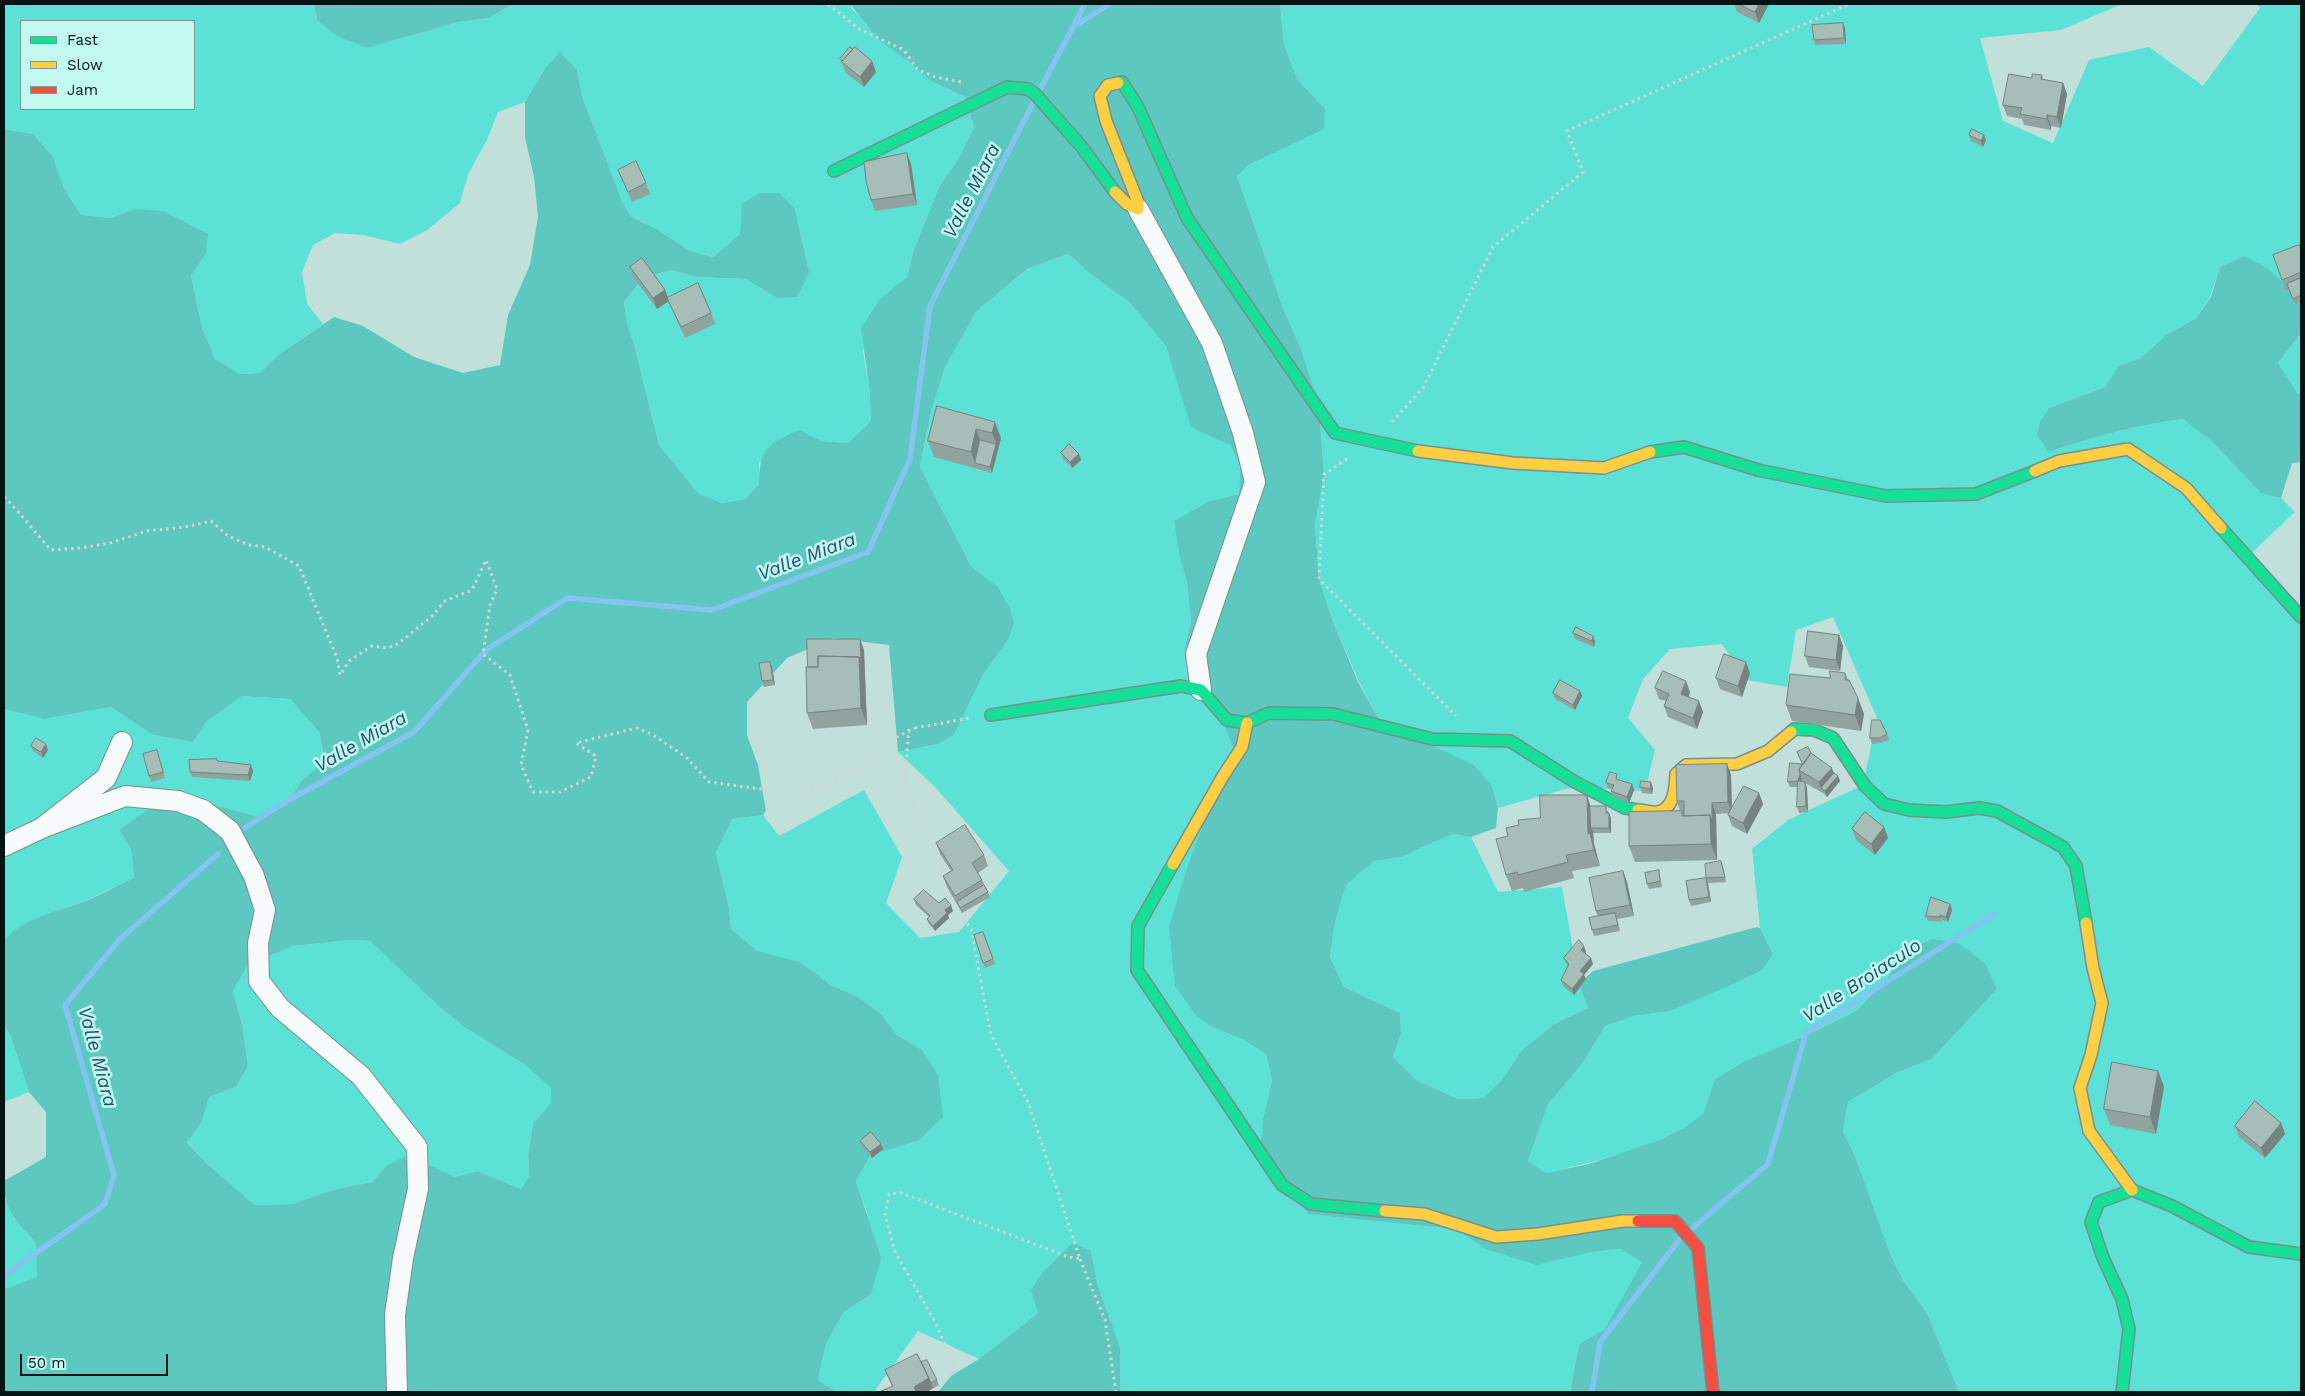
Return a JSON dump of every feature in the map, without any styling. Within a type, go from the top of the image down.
[{"type":"street","points":[[2301,617],[2270,585],[2186,488],[2128,449],[2059,461],[1976,494],[1886,496],[1758,470],[1684,447],[1646,452],[1604,468],[1513,463],[1404,448],[1335,433],[1187,218],[1138,106],[1122,82],[1108,84],[1100,96],[1106,121],[1138,202],[1138,209],[1212,343],[1243,433],[1255,482],[1196,654],[1201,690],[1227,720],[1247,723],[1269,713],[1333,714],[1432,739],[1510,741],[1575,782],[1625,808],[1658,812],[1667,807],[1674,795],[1676,774],[1686,765],[1737,764],[1768,750],[1794,729],[1814,730],[1833,738],[1872,796],[1884,804],[1910,810],[1946,812],[1979,808],[1997,811],[2063,847],[2076,866],[2093,968],[2102,1003],[2091,1055],[2080,1088],[2089,1131],[2132,1190],[2172,1206],[2249,1246],[2301,1254]]},
{"type":"street","points":[[834,171],[1007,87],[1031,90],[1046,103],[1054,116],[1105,176],[1119,198],[1131,207],[1138,209]]},
{"type":"street","points":[[991,715],[1181,686],[1201,690]]},
{"type":"street","points":[[1247,723],[1242,747],[1223,776],[1138,926],[1137,970],[1282,1185],[1311,1204],[1424,1214],[1496,1238],[1538,1234],[1623,1221],[1676,1221],[1698,1248],[1713,1392]]},
{"type":"street","points":[[42,828],[106,778],[122,742]]},
{"type":"street","points":[[4,846],[42,828],[125,796],[178,801],[203,810],[230,831],[254,876],[264,910],[258,943],[259,981],[280,1008],[361,1076],[418,1147],[418,1189],[402,1258],[395,1315],[397,1392]]},
{"type":"street","points":[[2122,1392],[2129,1329],[2122,1299],[2103,1258],[2091,1222],[2099,1202],[2132,1190]]},
{"type":"path","points":[[828,4],[859,29],[904,50],[917,69],[936,77],[970,84],[985,98]]},
{"type":"path","points":[[1480,740],[1319,579],[1324,474],[1374,442],[1423,388],[1493,247],[1583,172],[1567,131],[1849,4]]},
{"type":"path","points":[[4,497],[51,550],[110,543],[147,531],[185,527],[211,521],[228,536],[249,545],[265,546],[299,566],[332,644],[340,675],[348,661],[372,646],[388,648],[398,644],[432,616],[445,602],[472,590],[486,560],[497,589],[490,605],[483,654],[510,675],[528,730],[521,764],[533,792],[560,792],[591,777],[596,756],[576,743],[637,728],[653,735],[686,757],[709,782],[731,786],[805,791],[852,773],[893,750],[897,737],[909,731],[909,728],[991,715]]},
{"type":"path","points":[[909,731],[904,787],[944,867],[938,880],[971,928],[991,1035],[1028,1102],[1080,1259],[1105,1320],[1116,1392]]},
{"type":"path","points":[[934,1392],[956,1369],[935,1322],[895,1252],[885,1215],[889,1194],[901,1193],[1069,1257],[1080,1259]]},
{"type":"shaded area","points":[[4,4],[314,4],[317,20],[367,48],[459,22],[489,18],[513,4],[850,4],[852,9],[931,81],[965,97],[974,127],[959,158],[940,185],[914,249],[907,277],[881,298],[863,351],[869,385],[871,421],[848,443],[822,441],[800,430],[759,463],[759,484],[745,499],[722,503],[698,493],[659,445],[627,323],[624,302],[643,278],[671,270],[695,277],[746,279],[777,298],[809,272],[795,209],[740,234],[713,257],[690,251],[657,229],[631,217],[622,201],[583,99],[577,70],[544,70],[525,102],[498,112],[487,140],[468,174],[460,203],[426,231],[400,244],[363,235],[335,233],[313,245],[302,272],[307,304],[323,324],[278,355],[260,373],[240,374],[215,359],[202,327],[191,276],[206,254],[134,209],[111,218],[81,215],[64,188],[53,157],[33,134],[4,129]]},
{"type":"shaded area","points":[[314,4],[513,4],[489,18],[459,22],[367,48],[337,36],[317,20]]},
{"type":"shaded area","points":[[850,4],[1280,4],[1284,44],[1297,79],[1325,109],[1324,129],[1250,164],[1237,176],[1283,308],[1301,349],[1319,405],[1324,474],[1315,525],[1319,579],[1332,619],[1358,682],[1380,721],[1474,765],[1492,786],[1498,808],[1496,828],[1471,837],[1454,834],[1402,857],[1374,861],[1346,885],[1335,922],[1330,957],[1344,987],[1400,1013],[1401,1034],[1393,1057],[1416,1080],[1458,1099],[1483,1098],[1501,1081],[1521,1051],[1554,1024],[1588,1008],[1579,984],[1593,971],[1757,927],[1760,928],[1773,954],[1762,970],[1670,1011],[1634,1016],[1605,1026],[1583,1063],[1548,1104],[1528,1161],[1546,1173],[1589,1164],[1662,1139],[1684,1128],[1704,1113],[1715,1079],[1745,1061],[1805,1036],[1856,1011],[1888,977],[1906,951],[1932,939],[1958,943],[1985,963],[1997,989],[1932,1059],[1898,1072],[1848,1102],[1843,1131],[1855,1156],[1891,1256],[1903,1280],[1927,1313],[1959,1392],[1572,1392],[1571,1386],[1579,1344],[1605,1329],[1642,1262],[1620,1249],[1590,1252],[1536,1265],[1486,1249],[1456,1229],[1309,1214],[1260,1158],[1263,1119],[1272,1081],[1266,1054],[1246,1041],[1210,1026],[1195,1014],[1175,986],[1169,926],[1189,862],[1233,748],[1216,705],[1202,686],[1184,653],[1191,621],[1187,583],[1180,558],[1174,521],[1210,501],[1239,494],[1240,466],[1230,445],[1191,427],[1166,346],[1129,302],[1093,276],[1068,254],[1027,269],[976,312],[945,367],[931,412],[920,467],[971,566],[998,587],[1010,609],[1014,623],[1008,640],[983,675],[954,735],[938,744],[898,752],[889,645],[833,638],[787,658],[747,702],[747,735],[758,765],[766,811],[763,815],[732,819],[716,853],[729,908],[731,929],[757,951],[800,962],[831,985],[858,997],[880,1013],[897,1035],[922,1050],[938,1075],[943,1117],[918,1141],[871,1155],[856,1181],[881,1258],[871,1294],[844,1312],[826,1344],[818,1380],[836,1392],[4,1392],[4,1289],[37,1277],[36,1242],[17,1222],[9,1208],[4,1181],[46,1157],[46,1112],[29,1092],[11,1037],[4,1025],[4,941],[11,933],[29,922],[87,900],[134,878],[131,849],[119,830],[147,810],[193,799],[261,818],[286,805],[302,780],[325,762],[319,732],[290,699],[242,696],[206,722],[193,742],[151,734],[111,707],[45,719],[4,709],[4,129],[33,134],[53,157],[64,188],[81,215],[111,218],[134,209],[163,211],[208,234],[206,254],[191,276],[202,327],[215,359],[240,374],[260,373],[278,355],[334,317],[363,326],[414,357],[463,373],[500,365],[508,315],[530,265],[538,217],[534,177],[525,137],[525,102],[544,70],[560,52],[577,70],[583,99],[622,201],[631,217],[657,229],[690,251],[713,257],[740,234],[742,204],[760,193],[779,193],[795,209],[809,272],[797,297],[777,298],[746,279],[695,277],[671,270],[643,278],[624,302],[627,323],[659,445],[698,493],[722,503],[745,499],[759,484],[761,462],[768,448],[773,443],[800,430],[822,441],[848,443],[871,421],[869,385],[861,328],[881,298],[907,277],[914,249],[940,185],[959,158],[974,127],[965,97],[931,81],[907,60],[878,39]],"holes":[[[351,940],[370,941],[443,1010],[466,1028],[525,1065],[551,1088],[551,1103],[533,1123],[528,1154],[529,1176],[521,1189],[477,1171],[455,1177],[420,1161],[404,1157],[386,1166],[372,1182],[332,1190],[293,1204],[255,1205],[205,1162],[187,1142],[202,1122],[209,1097],[236,1087],[248,1066],[243,1029],[233,991],[248,965],[293,946]]]},
{"type":"shaded area","points":[[1280,4],[2122,4],[2061,30],[1980,38],[2003,121],[2053,143],[2089,60],[2149,47],[2203,86],[2260,8],[2256,4],[2301,4],[2301,298],[2244,256],[2220,267],[2210,297],[2195,319],[2166,335],[2141,358],[2118,366],[2105,387],[2049,408],[2049,452],[2116,432],[2183,419],[2213,443],[2261,493],[2281,498],[2295,512],[2244,560],[2301,625],[2301,1392],[1959,1392],[1927,1313],[1903,1280],[1891,1256],[1855,1156],[1843,1131],[1848,1102],[1898,1072],[1932,1059],[1997,989],[1906,951],[1888,977],[1856,1011],[1805,1036],[1745,1061],[1715,1079],[1705,1112],[1695,1122],[1678,1132],[1606,1158],[1546,1173],[1528,1161],[1548,1104],[1583,1063],[1605,1026],[1634,1016],[1670,1011],[1699,998],[1773,954],[1760,928],[1752,849],[1788,820],[1863,785],[1877,718],[1833,617],[1796,630],[1787,687],[1747,680],[1722,644],[1670,649],[1643,679],[1628,718],[1655,750],[1645,791],[1573,787],[1498,808],[1492,786],[1380,721],[1359,682],[1332,619],[1319,579],[1315,525],[1324,474],[1319,405],[1301,349],[1283,308],[1237,176],[1250,164],[1274,151],[1325,109],[1297,79],[1284,44]]},
{"type":"shaded area","points":[[1068,254],[1093,276],[1129,302],[1166,346],[1183,398],[1230,445],[1240,466],[1239,494],[1210,501],[1180,558],[1187,583],[1191,621],[1184,653],[1216,705],[1233,748],[1169,926],[1210,1026],[1246,1041],[1266,1054],[1272,1081],[1263,1119],[1364,1204],[1590,1252],[1620,1249],[1643,1262],[1605,1329],[1579,1344],[1571,1386],[1572,1392],[1120,1392],[1120,1347],[1098,1286],[1091,1251],[1038,1313],[979,1359],[918,1331],[874,1392],[836,1392],[818,1380],[826,1344],[844,1312],[871,1294],[867,1213],[856,1181],[871,1155],[918,1141],[922,1050],[897,1035],[880,1013],[858,997],[831,985],[800,962],[757,952],[731,929],[729,908],[716,853],[732,819],[763,815],[779,836],[864,790],[902,857],[886,903],[920,938],[959,932],[1009,871],[935,787],[898,752],[938,744],[954,735],[983,675],[1008,640],[998,587],[971,566],[920,467],[931,412],[945,367],[976,312],[1027,269]]},
{"type":"shaded area","points":[[2244,256],[2267,268],[2301,298],[2301,333],[2278,363],[2298,394],[2301,394],[2301,462],[2292,463],[2281,498],[2261,493],[2213,443],[2183,419],[2115,432],[2049,452],[2037,435],[2040,422],[2049,408],[2105,387],[2118,366],[2141,358],[2166,335],[2195,319],[2211,297],[2220,267]]},
{"type":"shaded area","points":[[2301,333],[2301,394],[2298,394],[2278,363]]},
{"type":"shaded area","points":[[242,696],[290,699],[319,732],[325,763],[302,780],[286,805],[261,818],[236,812],[119,830],[131,849],[134,878],[82,902],[39,918],[4,941],[4,709],[45,719],[111,707],[151,734],[206,722]]},
{"type":"shaded area","points":[[1454,834],[1471,837],[1498,892],[1562,887],[1579,984],[1588,1008],[1554,1024],[1521,1051],[1501,1081],[1483,1098],[1458,1099],[1416,1080],[1393,1057],[1401,1034],[1400,1013],[1344,987],[1330,957],[1335,922],[1346,885],[1374,861],[1402,857]]},
{"type":"shaded area","points":[[351,940],[370,941],[443,1010],[466,1028],[525,1065],[551,1088],[552,1103],[533,1123],[528,1154],[529,1176],[521,1189],[477,1171],[455,1177],[441,1172],[386,1166],[372,1182],[332,1190],[293,1204],[255,1205],[205,1162],[187,1141],[202,1122],[209,1097],[236,1087],[248,1066],[243,1029],[233,991],[248,965],[293,946]]},
{"type":"shaded area","points":[[4,1025],[11,1037],[29,1092],[4,1102]]},
{"type":"shaded area","points":[[4,1197],[14,1219],[37,1241],[37,1277],[4,1289]]},
{"type":"shaded area","points":[[1073,1243],[1091,1251],[1098,1286],[1120,1347],[1120,1392],[938,1392],[951,1376],[979,1359],[1038,1313],[1031,1290],[1043,1272]]},
{"type":"building","points":[[1739,4],[1759,4],[1755,12]]},
{"type":"building","points":[[1843,23],[1844,38],[1814,40],[1812,25]]},
{"type":"building","points":[[850,47],[853,49],[842,61],[840,59]]},
{"type":"building","points":[[855,47],[872,61],[860,77],[842,62]]},
{"type":"building","points":[[2009,74],[2032,78],[2032,74],[2042,75],[2041,79],[2063,83],[2057,117],[2047,115],[2047,119],[2020,114],[2022,108],[2003,105]]},
{"type":"building","points":[[1972,129],[1984,135],[1981,141],[1969,135]]},
{"type":"building","points":[[907,153],[913,194],[871,200],[864,162]]},
{"type":"building","points":[[636,161],[646,183],[628,192],[618,170]]},
{"type":"building","points":[[2299,245],[2301,249],[2301,272],[2282,280],[2273,255]]},
{"type":"building","points":[[642,258],[665,290],[653,298],[630,267]]},
{"type":"building","points":[[2301,278],[2301,295],[2293,299],[2287,284]]},
{"type":"building","points":[[698,283],[711,313],[681,327],[667,298]]},
{"type":"building","points":[[937,406],[995,422],[992,433],[976,429],[971,452],[928,441]]},
{"type":"building","points":[[980,440],[996,444],[990,467],[975,463]]},
{"type":"building","points":[[1069,444],[1079,454],[1070,462],[1061,453]]},
{"type":"building","points":[[1576,627],[1593,636],[1592,641],[1573,633]]},
{"type":"building","points":[[1808,631],[1839,635],[1836,660],[1805,656]]},
{"type":"building","points":[[807,639],[860,639],[861,663],[859,657],[818,656],[818,667],[808,667]]},
{"type":"building","points":[[1724,654],[1746,662],[1738,686],[1716,678]]},
{"type":"building","points":[[818,656],[859,657],[861,708],[807,713],[806,667],[818,667]]},
{"type":"building","points":[[770,662],[773,680],[762,681],[759,663]]},
{"type":"building","points":[[1663,671],[1686,681],[1681,694],[1699,701],[1693,718],[1664,706],[1669,694],[1655,688]]},
{"type":"building","points":[[1830,671],[1845,673],[1845,680],[1849,680],[1858,698],[1855,715],[1786,705],[1790,674],[1830,678]]},
{"type":"building","points":[[1560,680],[1580,691],[1573,705],[1553,693]]},
{"type":"building","points":[[1872,720],[1880,720],[1887,734],[1879,738],[1870,738]]},
{"type":"building","points":[[36,738],[46,744],[41,752],[31,746]]},
{"type":"building","points":[[1808,747],[1811,753],[1803,765],[1797,752]]},
{"type":"building","points":[[157,750],[163,772],[149,776],[143,754]]},
{"type":"building","points":[[1811,753],[1832,768],[1819,782],[1799,770]]},
{"type":"building","points":[[217,759],[217,761],[251,765],[248,775],[190,772],[189,760]]},
{"type":"building","points":[[1790,763],[1802,764],[1799,770],[1798,781],[1788,782]]},
{"type":"building","points":[[1727,764],[1728,802],[1712,803],[1712,821],[1710,815],[1684,816],[1684,801],[1677,801],[1676,765]]},
{"type":"building","points":[[1610,772],[1617,774],[1616,779],[1632,784],[1627,797],[1611,791],[1614,785],[1606,783]]},
{"type":"building","points":[[1834,773],[1838,776],[1825,791],[1821,788]]},
{"type":"building","points":[[1641,781],[1651,782],[1650,789],[1640,787]]},
{"type":"building","points":[[1798,781],[1805,782],[1806,806],[1797,807]]},
{"type":"building","points":[[1744,786],[1759,793],[1743,823],[1728,815]]},
{"type":"building","points":[[1540,795],[1587,795],[1588,834],[1590,833],[1594,850],[1566,855],[1568,862],[1518,875],[1517,872],[1506,875],[1496,839],[1508,836],[1506,828],[1519,825],[1518,820],[1540,818]]},
{"type":"building","points":[[1590,806],[1606,806],[1606,813],[1609,813],[1609,828],[1591,828]]},
{"type":"building","points":[[1682,811],[1682,816],[1710,815],[1711,844],[1629,846],[1629,812]]},
{"type":"building","points":[[1865,812],[1884,827],[1871,844],[1852,829]]},
{"type":"building","points":[[965,825],[984,855],[972,863],[982,880],[955,896],[943,876],[953,870],[936,843]]},
{"type":"building","points":[[1721,861],[1725,877],[1706,878],[1705,864]]},
{"type":"building","points":[[1659,870],[1660,881],[1647,884],[1645,873]]},
{"type":"building","points":[[1623,871],[1630,905],[1596,911],[1589,878]]},
{"type":"building","points":[[1706,878],[1709,897],[1689,900],[1686,881]]},
{"type":"building","points":[[984,885],[988,892],[960,908],[957,902]]},
{"type":"building","points":[[924,890],[939,903],[945,898],[951,905],[945,910],[947,913],[933,926],[927,919],[930,916],[914,899]]},
{"type":"building","points":[[1931,897],[1950,904],[1946,917],[1940,915],[1940,917],[1926,916]]},
{"type":"building","points":[[1615,913],[1618,925],[1592,930],[1589,918]]},
{"type":"building","points":[[983,932],[993,959],[983,963],[974,935]]},
{"type":"building","points":[[1579,940],[1584,946],[1581,950],[1591,958],[1580,971],[1584,974],[1572,989],[1561,980],[1569,964],[1564,958]]},
{"type":"building","points":[[2112,1062],[2158,1071],[2150,1117],[2104,1109]]},
{"type":"building","points":[[2255,1101],[2281,1123],[2261,1148],[2235,1126]]},
{"type":"building","points":[[871,1132],[881,1144],[870,1152],[860,1141]]},
{"type":"building","points":[[917,1354],[929,1378],[914,1387],[916,1392],[879,1392],[893,1386],[885,1370]]},
{"type":"building","points":[[927,1360],[937,1380],[931,1383],[921,1362]]},
{"type":"waterway","name":"Valle Miara","points":[[1041,88],[1085,4]]},
{"type":"waterway","points":[[1072,28],[1110,4]]},
{"type":"waterway","name":"Valle Miara","points":[[245,828],[285,802],[414,732],[486,650],[567,598],[712,610],[868,552],[910,459],[930,306],[1033,103]]},
{"type":"waterway","name":"Valle Miara","points":[[4,1276],[105,1204],[114,1175],[65,1005],[120,939],[218,854]]},
{"type":"waterway","name":"Valle Broiaculo","points":[[1690,1230],[1768,1164],[1806,1033],[1994,914]]},
{"type":"waterway","name":"Valle Broiaculo","points":[[1592,1392],[1600,1342],[1680,1239]]},
{"type":"traffic: fast","points":[[1118,83],[1122,82],[1138,107],[1187,218],[1335,433],[1418,451]]},
{"type":"traffic: fast","points":[[834,171],[1007,87],[1028,89],[1035,94],[1081,146],[1115,192]]},
{"type":"traffic: fast","points":[[1650,452],[1684,447],[1758,470],[1886,496],[1976,494],[2035,471]]},
{"type":"traffic: fast","points":[[2221,528],[2301,617]]},
{"type":"traffic: fast","points":[[991,715],[1181,686],[1201,690],[1227,720],[1247,723]]},
{"type":"traffic: fast","points":[[1247,723],[1269,713],[1333,714],[1432,739],[1510,741],[1575,782],[1625,808],[1638,810]]},
{"type":"traffic: fast","points":[[1791,732],[1794,729],[1814,730],[1833,738],[1865,786],[1884,804],[1909,810],[1946,812],[1979,808],[1997,811],[2063,847],[2076,866],[2086,923]]},
{"type":"traffic: fast","points":[[1173,864],[1138,926],[1137,970],[1282,1185],[1311,1204],[1385,1211]]},
{"type":"traffic: fast","points":[[2132,1190],[2172,1206],[2249,1247],[2301,1254]]},
{"type":"traffic: fast","points":[[2122,1392],[2129,1329],[2122,1299],[2103,1258],[2091,1222],[2099,1202],[2132,1190]]},
{"type":"traffic: slow","points":[[1115,192],[1127,204],[1138,209],[1138,202],[1106,121],[1100,96],[1108,85],[1118,83]]},
{"type":"traffic: slow","points":[[2035,471],[2059,461],[2128,449],[2186,488],[2221,528]]},
{"type":"traffic: slow","points":[[1418,451],[1513,463],[1604,468],[1650,452]]},
{"type":"traffic: slow","points":[[1173,864],[1223,776],[1242,747],[1247,723]]},
{"type":"traffic: slow","points":[[1638,810],[1654,812],[1664,810],[1671,802],[1676,774],[1686,765],[1737,764],[1768,751],[1791,732]]},
{"type":"traffic: slow","points":[[2086,923],[2093,968],[2102,1003],[2091,1055],[2080,1088],[2089,1131],[2132,1190]]},
{"type":"traffic: slow","points":[[1385,1211],[1424,1214],[1496,1237],[1538,1234],[1623,1221],[1638,1221]]},
{"type":"traffic: jam","points":[[1638,1221],[1675,1221],[1698,1248],[1713,1392]]}]
